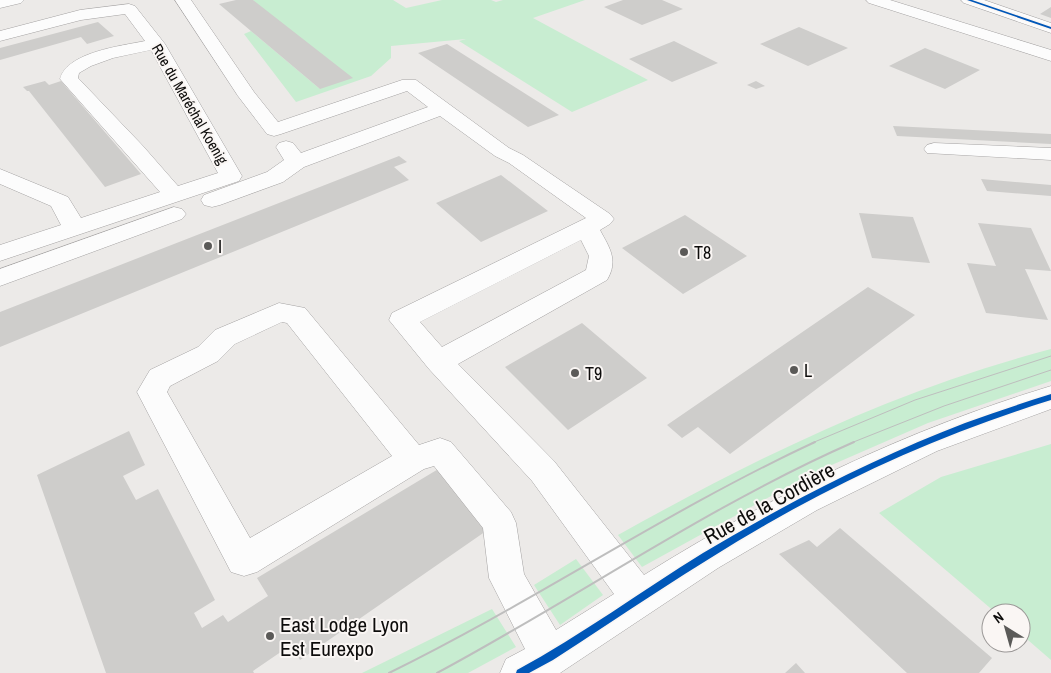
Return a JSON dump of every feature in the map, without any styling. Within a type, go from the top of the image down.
[{"type":"street","points":[[0,3],[16,0]]},
{"type":"street","points":[[183,0],[247,96],[296,162]]},
{"type":"street","points":[[874,0],[1051,56]]},
{"type":"street","points":[[969,0],[1051,28]]},
{"type":"street","name":"Rue du Maréchal Koenig","points":[[0,36],[90,12],[112,8],[129,9],[156,44],[230,176],[0,253]]},
{"type":"street","points":[[156,44],[85,62],[70,71],[69,79],[136,150],[174,195]]},
{"type":"street","points":[[274,130],[409,84],[502,152],[516,159],[602,219],[402,320],[439,362],[543,471],[580,517],[639,599]]},
{"type":"street","points":[[0,278],[275,177],[296,162],[443,108]]},
{"type":"street","points":[[934,149],[1051,154]]},
{"type":"street","points":[[0,176],[60,202],[75,228]]},
{"type":"street","points":[[439,362],[598,274],[601,256],[587,227]]},
{"type":"street","points":[[413,460],[296,314],[280,312],[225,337],[208,354],[160,378],[152,392],[244,560],[413,460],[440,451],[499,523],[507,578],[550,657]]},
{"type":"street","name":"Rue de la Cordière","points":[[520,673],[550,657],[728,542],[844,479],[951,433],[1051,397]]},
{"type":"green space","points":[[253,0],[393,0],[406,8],[442,0],[491,0],[496,2],[503,0],[585,0],[533,18],[648,80],[572,112],[459,41],[466,39],[391,46],[391,58],[371,76],[296,102],[244,34],[251,31],[320,89]]},
{"type":"green space","points":[[1051,349],[1051,381],[928,423],[811,474],[642,567],[618,535],[723,479],[828,428],[936,385]]},
{"type":"green space","points":[[1051,444],[1051,660],[1031,643],[1031,603],[984,603],[879,513],[941,477]]},
{"type":"green space","points":[[576,559],[603,595],[560,625],[534,585]]},
{"type":"green space","points":[[492,609],[516,647],[468,673],[362,673]]},
{"type":"building","points":[[236,0],[253,0],[353,78],[320,89],[219,4]]},
{"type":"building","points":[[623,0],[662,0],[683,9],[642,25],[604,7]]},
{"type":"building","points":[[1051,7],[1051,18],[1040,14]]},
{"type":"building","points":[[98,22],[114,36],[87,44],[81,37],[0,60],[0,48]]},
{"type":"building","points":[[799,27],[848,48],[808,66],[760,44]]},
{"type":"building","points":[[674,41],[718,63],[672,82],[629,59]]},
{"type":"building","points":[[447,44],[559,115],[528,127],[418,53]]},
{"type":"building","points":[[925,48],[980,70],[945,89],[889,66]]},
{"type":"building","points":[[45,81],[49,85],[61,81],[141,174],[105,187],[29,91],[23,87]]},
{"type":"building","points":[[756,81],[765,86],[756,89],[747,85]]},
{"type":"building","points":[[893,126],[1051,134],[1051,144],[897,136]]},
{"type":"building","name":"I","points":[[399,156],[407,162],[394,167],[409,180],[0,347],[0,312]]},
{"type":"building","points":[[501,175],[548,211],[481,242],[436,203]]},
{"type":"building","points":[[981,179],[1051,185],[1051,196],[987,191]]},
{"type":"building","points":[[859,213],[913,217],[930,263],[872,258]]},
{"type":"building","name":"T8","points":[[685,215],[747,256],[683,294],[622,248]]},
{"type":"building","points":[[978,223],[1031,228],[1051,271],[1025,269],[1048,320],[986,313],[967,263],[996,266]]},
{"type":"building","name":"L","points":[[868,287],[915,315],[730,454],[698,427],[682,438],[667,425]]},
{"type":"building","name":"T9","points":[[582,323],[647,378],[568,430],[505,367]]},
{"type":"building","points":[[129,431],[145,465],[123,476],[136,500],[158,489],[215,600],[194,613],[202,628],[223,615],[228,622],[268,596],[257,578],[440,468],[489,529],[300,660],[291,645],[253,671],[254,673],[106,673],[37,475]]},
{"type":"building","points":[[840,528],[981,649],[981,653],[986,653],[992,658],[979,673],[907,673],[779,554],[809,540],[817,547]]},
{"type":"building","points":[[796,663],[805,673],[785,673]]},
{"type":"tram line","points":[[812,443],[915,400],[1051,356]]},
{"type":"tram line","points":[[851,443],[944,406],[1051,370]]},
{"type":"tram line","points":[[389,673],[496,617],[707,497],[815,442]]},
{"type":"tram line","points":[[437,673],[695,523],[800,467],[854,442]]},
{"type":"cycle path","points":[[969,0],[1051,28]]},
{"type":"cycle path","points":[[520,673],[550,657],[705,557],[766,521],[845,479],[967,425],[1051,397]]},
{"type":"place","name":"I","points":[[208,246]]},
{"type":"place","name":"T8","points":[[684,252]]},
{"type":"place","name":"L","points":[[794,370]]},
{"type":"place","name":"T9","points":[[575,373]]},
{"type":"place","name":"East Lodge Lyon Est Eurexpo","points":[[270,636]]}]
